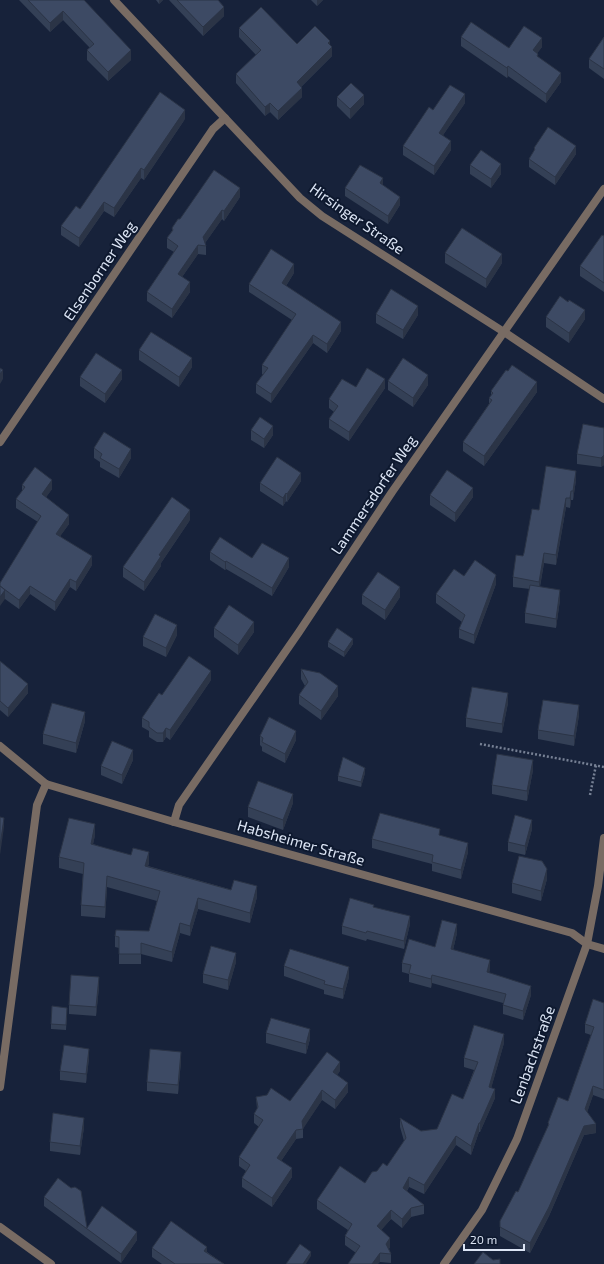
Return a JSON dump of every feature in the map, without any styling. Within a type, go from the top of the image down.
[{"type":"street","name":"Hirsinger Straße","points":[[114,0],[300,198],[322,216],[504,332],[604,399]]},
{"type":"street","name":"Elsenborner Weg","points":[[0,442],[212,129],[225,118]]},
{"type":"street","name":"Lammersdorfer Weg","points":[[174,822],[179,805],[397,486],[604,189]]},
{"type":"street","name":"Habsheimer Straße","points":[[0,746],[46,784],[174,822],[572,933],[587,944],[604,949]]},
{"type":"street","points":[[0,1086],[37,805],[46,784]]},
{"type":"street","name":"Lenbachstraße","points":[[444,1264],[482,1210],[517,1139],[587,944],[598,886],[604,838]]},
{"type":"street","points":[[0,1227],[51,1264]]},
{"type":"path","points":[[480,744],[604,767]]},
{"type":"path","points":[[590,795],[596,765]]},
{"type":"building","points":[[28,0],[84,0],[131,50],[108,72],[87,50],[94,44],[63,11],[50,23]]},
{"type":"building","points":[[177,0],[218,0],[224,7],[203,27]]},
{"type":"building","points":[[261,7],[297,44],[315,26],[330,41],[328,43],[332,47],[297,82],[302,88],[278,111],[270,103],[265,107],[236,74],[261,50],[239,28]]},
{"type":"building","points":[[471,22],[509,48],[524,26],[542,38],[533,50],[538,54],[537,56],[561,73],[546,94],[508,66],[507,68],[461,37]]},
{"type":"building","points":[[604,37],[604,69],[589,59]]},
{"type":"building","points":[[351,83],[364,95],[350,109],[337,97]]},
{"type":"building","points":[[450,85],[465,94],[439,133],[451,141],[434,166],[403,146],[429,107],[433,110]]},
{"type":"building","points":[[160,92],[185,110],[144,170],[141,168],[114,208],[104,202],[79,238],[61,226],[76,206],[80,209]]},
{"type":"building","points":[[548,127],[576,146],[555,177],[529,159],[535,149],[534,148]]},
{"type":"building","points":[[481,150],[501,164],[491,179],[470,165]]},
{"type":"building","points":[[360,165],[383,178],[380,183],[400,197],[388,216],[345,188]]},
{"type":"building","points":[[214,170],[240,188],[203,237],[206,246],[198,245],[178,274],[190,282],[172,309],[147,292],[178,246],[167,238],[173,230],[172,228],[178,219],[180,219]]},
{"type":"building","points":[[462,228],[502,254],[486,279],[445,253]]},
{"type":"building","points":[[602,235],[604,236],[604,283],[580,266]]},
{"type":"building","points":[[271,249],[294,264],[282,283],[341,322],[327,344],[313,335],[271,394],[256,384],[268,368],[262,365],[296,314],[249,284]]},
{"type":"building","points":[[391,289],[418,306],[403,330],[376,314]]},
{"type":"building","points":[[560,296],[568,302],[569,300],[585,310],[569,333],[546,317]]},
{"type":"building","points":[[151,332],[192,358],[179,377],[139,350]]},
{"type":"building","points":[[96,353],[122,370],[105,394],[80,377]]},
{"type":"building","points":[[403,358],[428,375],[413,398],[388,381]]},
{"type":"building","points":[[512,365],[537,382],[484,456],[463,442],[492,400],[489,398],[493,393],[491,391],[506,370],[508,371]]},
{"type":"building","points":[[367,368],[385,379],[349,432],[329,419],[338,406],[329,399],[342,379],[356,387]]},
{"type":"building","points":[[260,417],[273,426],[264,439],[251,430]]},
{"type":"building","points":[[583,424],[604,428],[604,455],[601,458],[577,454]]},
{"type":"building","points":[[104,432],[131,449],[119,469],[100,458],[102,454],[94,448]]},
{"type":"building","points":[[277,457],[301,473],[283,498],[260,483]]},
{"type":"building","points":[[546,466],[576,471],[573,491],[571,491],[570,498],[566,498],[556,555],[544,553],[539,582],[513,577],[516,555],[523,556],[524,553],[532,509],[539,510]]},
{"type":"building","points":[[35,467],[52,480],[42,494],[69,515],[56,534],[92,556],[76,582],[70,579],[55,602],[30,586],[19,600],[0,586],[0,583],[41,516],[16,499],[25,487],[22,485]]},
{"type":"building","points":[[447,470],[473,488],[455,513],[430,495]]},
{"type":"building","points":[[172,497],[190,510],[159,555],[161,556],[144,582],[123,567]]},
{"type":"building","points":[[220,537],[252,558],[262,543],[289,558],[272,588],[210,552]]},
{"type":"building","points":[[475,560],[496,575],[474,635],[459,629],[465,615],[436,594],[454,569],[464,576]]},
{"type":"building","points":[[378,572],[400,587],[385,610],[362,595]]},
{"type":"building","points":[[530,585],[560,590],[556,619],[525,613]]},
{"type":"building","points":[[0,586],[5,590],[0,597]]},
{"type":"building","points":[[229,605],[254,622],[238,645],[214,628]]},
{"type":"building","points":[[155,614],[177,625],[166,648],[143,637]]},
{"type":"building","points":[[337,628],[353,639],[344,652],[328,642]]},
{"type":"building","points":[[189,656],[211,671],[170,730],[166,728],[163,733],[157,733],[149,727],[149,722],[142,718],[159,693],[162,695]]},
{"type":"building","points":[[0,661],[28,684],[8,708],[0,701]]},
{"type":"building","points":[[301,669],[320,673],[338,686],[321,711],[299,695],[308,682]]},
{"type":"building","points":[[472,687],[508,693],[502,724],[466,718]]},
{"type":"building","points":[[543,700],[579,705],[574,736],[538,730]]},
{"type":"building","points":[[52,703],[85,712],[76,743],[43,734]]},
{"type":"building","points":[[269,717],[296,731],[285,754],[262,742],[263,738],[260,736]]},
{"type":"building","points":[[112,741],[133,750],[122,775],[101,766]]},
{"type":"building","points":[[497,754],[533,760],[527,791],[492,785]]},
{"type":"building","points":[[343,757],[365,768],[361,782],[338,776]]},
{"type":"building","points":[[258,781],[293,794],[283,820],[248,807]]},
{"type":"building","points":[[380,813],[440,829],[439,835],[468,843],[461,870],[432,862],[433,855],[372,839]]},
{"type":"building","points":[[515,815],[532,820],[525,846],[508,842]]},
{"type":"building","points":[[0,817],[4,818],[0,846]]},
{"type":"building","points":[[69,818],[95,824],[91,844],[131,855],[133,848],[149,852],[145,866],[231,890],[234,880],[257,886],[250,913],[198,898],[190,926],[180,923],[172,952],[141,943],[141,954],[119,954],[119,937],[115,936],[116,930],[149,931],[160,891],[107,876],[105,907],[81,905],[84,863],[59,857]]},
{"type":"building","points":[[519,856],[542,861],[547,869],[541,891],[512,883]]},
{"type":"building","points":[[350,898],[374,905],[373,907],[410,916],[404,941],[342,926]]},
{"type":"building","points":[[442,920],[457,924],[451,949],[490,960],[487,972],[531,986],[523,1011],[503,1005],[506,994],[432,975],[431,979],[409,973],[411,965],[402,963],[409,939],[435,947]]},
{"type":"building","points":[[211,946],[236,953],[228,980],[203,974]]},
{"type":"building","points":[[290,949],[349,967],[343,989],[324,984],[325,981],[284,966]]},
{"type":"building","points":[[71,975],[99,977],[96,1007],[69,1005]]},
{"type":"building","points":[[593,999],[604,1003],[604,1090],[593,1086],[585,1109],[596,1124],[584,1126],[549,1207],[530,1243],[500,1227],[500,1221],[516,1191],[518,1192],[549,1124],[548,1123],[558,1097],[568,1101],[594,1027],[585,1024]]},
{"type":"building","points":[[52,1006],[67,1008],[66,1025],[51,1024]]},
{"type":"building","points":[[271,1018],[310,1029],[306,1044],[266,1033]]},
{"type":"building","points":[[474,1025],[504,1034],[489,1087],[495,1089],[479,1123],[471,1146],[456,1136],[424,1185],[409,1177],[403,1188],[424,1205],[411,1208],[402,1219],[391,1210],[377,1226],[390,1238],[386,1244],[391,1254],[380,1253],[372,1264],[348,1264],[360,1246],[345,1236],[352,1224],[317,1200],[340,1166],[365,1183],[372,1172],[377,1171],[383,1163],[387,1166],[406,1138],[400,1118],[421,1131],[437,1129],[452,1094],[463,1099],[478,1062],[464,1058]]},
{"type":"building","points":[[64,1045],[89,1049],[86,1074],[60,1071]]},
{"type":"building","points":[[150,1049],[181,1052],[178,1085],[147,1082]]},
{"type":"building","points":[[327,1052],[340,1062],[333,1072],[348,1083],[335,1100],[322,1090],[302,1121],[303,1129],[296,1130],[277,1158],[292,1168],[272,1198],[242,1178],[250,1165],[239,1157],[263,1120],[254,1114],[258,1107],[256,1097],[267,1095],[271,1088],[290,1101]]},
{"type":"building","points":[[53,1113],[84,1118],[80,1146],[50,1142]]},
{"type":"building","points":[[58,1178],[71,1188],[75,1187],[81,1191],[87,1228],[102,1206],[137,1232],[121,1254],[44,1197]]},
{"type":"building","points":[[171,1221],[207,1247],[204,1251],[224,1264],[175,1264],[152,1248]]},
{"type":"building","points":[[300,1244],[311,1252],[303,1264],[286,1264]]},
{"type":"building","points":[[483,1252],[493,1260],[500,1259],[500,1264],[474,1264]]}]
